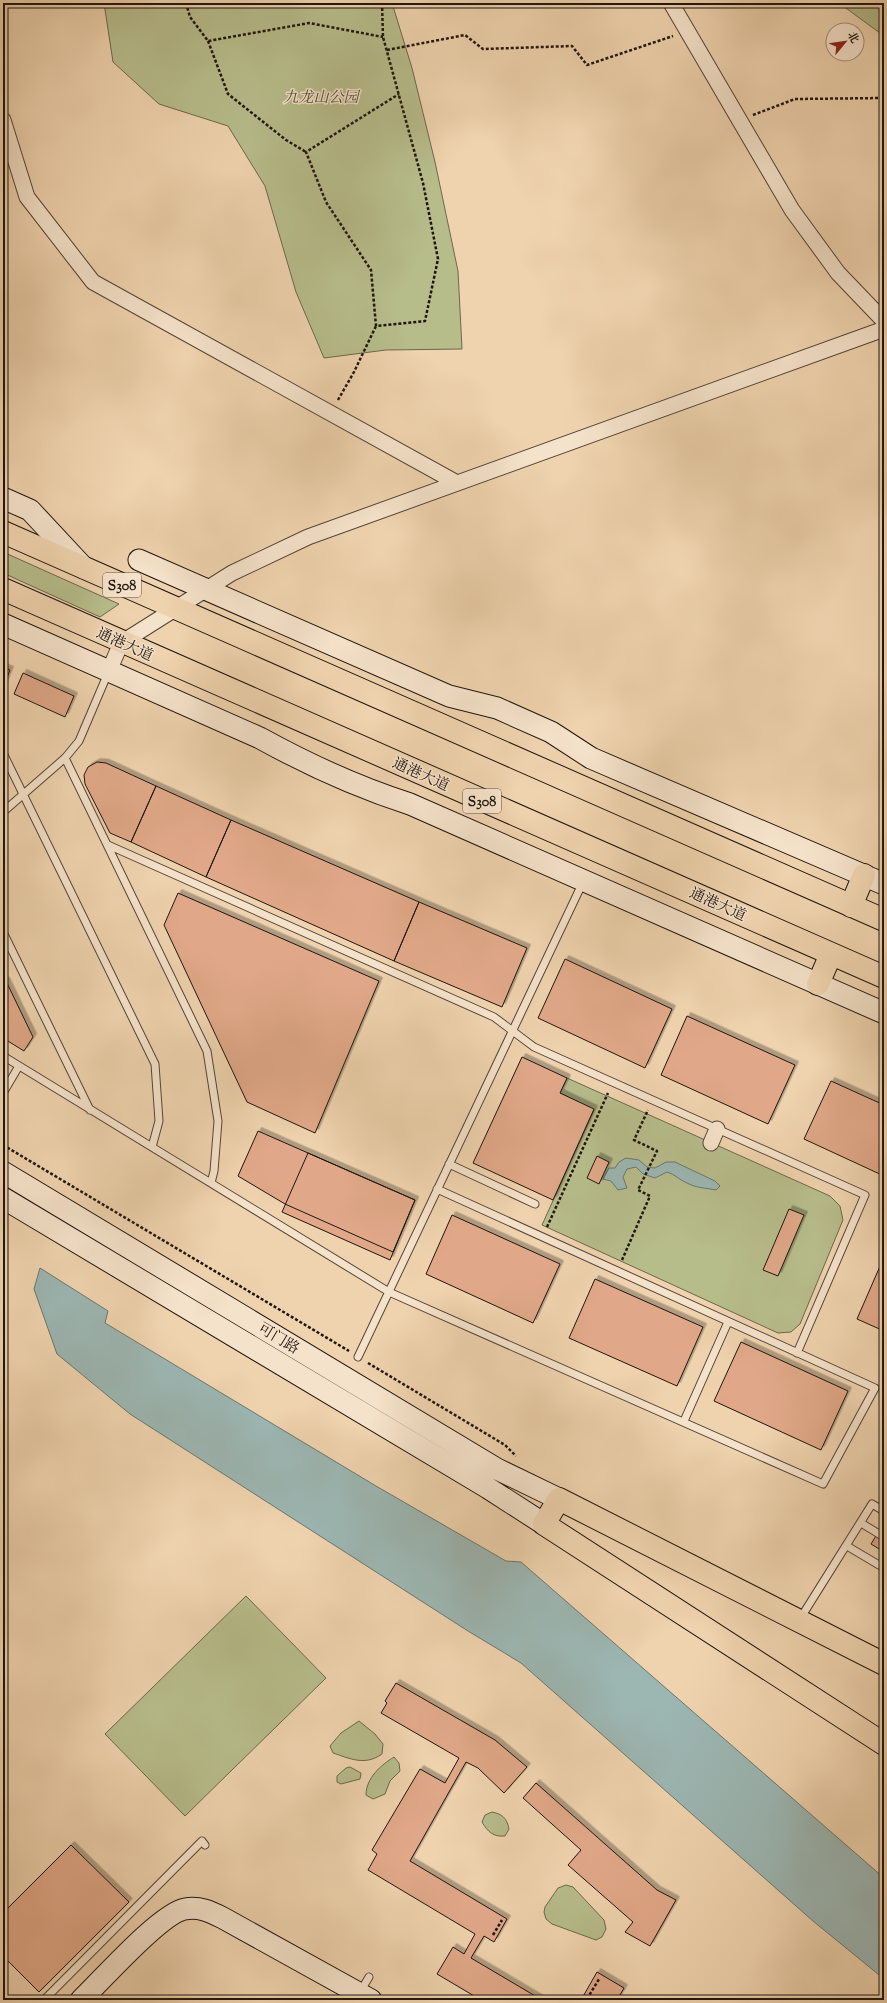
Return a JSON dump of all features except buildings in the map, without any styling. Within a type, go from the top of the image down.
[{"type":"main road","name":"S308","points":[[3,532],[884,920]]},
{"type":"main road","name":"通港大道","points":[[3,590],[884,977]]},
{"type":"main road","points":[[851,906],[864,875]]},
{"type":"main road","points":[[818,984],[830,954]]},
{"type":"main road","points":[[884,1664],[559,1499],[544,1524],[884,1744]]},
{"type":"street","points":[[671,3],[792,210],[838,273],[884,321]]},
{"type":"street","points":[[3,120],[27,197],[93,282],[457,484]]},
{"type":"street","points":[[109,671],[121,642],[232,572],[308,537],[884,329]]},
{"type":"street","points":[[3,498],[30,510],[84,568]]},
{"type":"street","points":[[139,560],[449,696],[497,708],[551,732],[591,758],[884,884]]},
{"type":"street","points":[[3,624],[260,738],[301,760],[360,787],[410,804],[884,1013]]},
{"type":"street","points":[[711,1143],[717,1129]]},
{"type":"street","name":"可门路","points":[[3,1172],[497,1469],[559,1499]]},
{"type":"street","name":"可门路","points":[[3,1198],[488,1488],[544,1524]]},
{"type":"street","points":[[81,2000],[160,1922],[176,1912],[194,1908],[202,1909],[223,1918],[366,1990]]},
{"type":"lane","points":[[3,812],[65,758],[78,741],[109,671]]},
{"type":"lane","points":[[3,753],[154,1064],[159,1120],[152,1147]]},
{"type":"lane","points":[[65,758],[207,1051],[218,1122],[214,1171],[211,1184]]},
{"type":"lane","points":[[108,845],[494,1017],[534,1046],[865,1195],[797,1353]]},
{"type":"lane","points":[[358,1357],[583,880]]},
{"type":"lane","points":[[3,932],[90,1110]]},
{"type":"lane","points":[[3,1056],[389,1292],[684,1421],[823,1484],[875,1388],[437,1189]]},
{"type":"lane","points":[[3,1093],[19,1066]]},
{"type":"lane","points":[[449,1164],[535,1204]]},
{"type":"lane","points":[[684,1421],[728,1322]]},
{"type":"lane","points":[[799,1622],[872,1504],[884,1511]]},
{"type":"lane","points":[[860,1523],[884,1537]]},
{"type":"lane","points":[[847,1546],[884,1568]]},
{"type":"lane","points":[[44,2000],[202,1841],[205,1845]]},
{"type":"path","points":[[186,3],[190,17],[208,41],[228,94],[286,140],[306,152],[326,202],[371,270],[376,326],[354,372],[330,413]]},
{"type":"path","points":[[376,326],[425,321],[438,259],[423,183],[384,37],[382,3]]},
{"type":"path","points":[[208,41],[309,23],[384,37]]},
{"type":"path","points":[[387,50],[465,35],[483,49],[572,46],[587,65],[688,31]]},
{"type":"path","points":[[306,152],[399,94]]},
{"type":"path","points":[[740,120],[795,99],[884,98]]},
{"type":"path","points":[[542,1237],[613,1082]]},
{"type":"path","points":[[616,1271],[650,1196],[638,1190],[657,1151],[634,1140],[653,1100]]},
{"type":"path","points":[[3,1145],[505,1445],[521,1461]]},
{"type":"path","points":[[493,1936],[502,1920]]},
{"type":"path","points":[[587,1999],[600,1979]]},
{"type":"green space","name":"九龙山公园","points":[[104,3],[392,3],[412,68],[435,162],[458,271],[462,349],[386,350],[324,358],[296,292],[265,186],[228,126],[159,104],[113,62]]},
{"type":"green space","points":[[839,3],[884,3],[884,36]]},
{"type":"green space","points":[[3,552],[119,604],[100,617],[3,573]]},
{"type":"green space","points":[[567,1078],[830,1196],[840,1206],[843,1220],[800,1324],[791,1332],[778,1333],[542,1225],[594,1110],[560,1093]]},
{"type":"green space","points":[[246,1596],[326,1678],[185,1816],[105,1734]]},
{"type":"green space","points":[[359,1721],[375,1734],[383,1744],[382,1754],[376,1758],[364,1761],[333,1753],[330,1746],[341,1733]]},
{"type":"green space","points":[[394,1757],[399,1763],[400,1771],[390,1781],[385,1794],[373,1799],[366,1795],[371,1778],[379,1768]]},
{"type":"green space","points":[[350,1767],[361,1773],[360,1779],[341,1784],[337,1782],[337,1776],[346,1768]]},
{"type":"green space","points":[[492,1812],[501,1815],[507,1822],[509,1829],[505,1836],[494,1835],[486,1829],[482,1822],[485,1815]]},
{"type":"green space","points":[[566,1885],[573,1887],[604,1920],[606,1929],[602,1937],[596,1940],[552,1924],[546,1919],[544,1912],[545,1907],[558,1888]]},
{"type":"water","points":[[626,1158],[639,1160],[647,1167],[655,1168],[666,1162],[675,1162],[715,1181],[720,1186],[716,1190],[697,1187],[684,1182],[667,1172],[655,1178],[643,1174],[636,1167],[627,1169],[623,1177],[627,1188],[618,1190],[611,1181],[603,1179],[609,1168],[615,1168],[619,1162]]},
{"type":"water","points":[[40,1268],[108,1311],[105,1323],[376,1486],[506,1561],[521,1562],[884,1878],[884,1979],[813,1921],[521,1663],[468,1631],[130,1414],[57,1354],[34,1289]]}]
